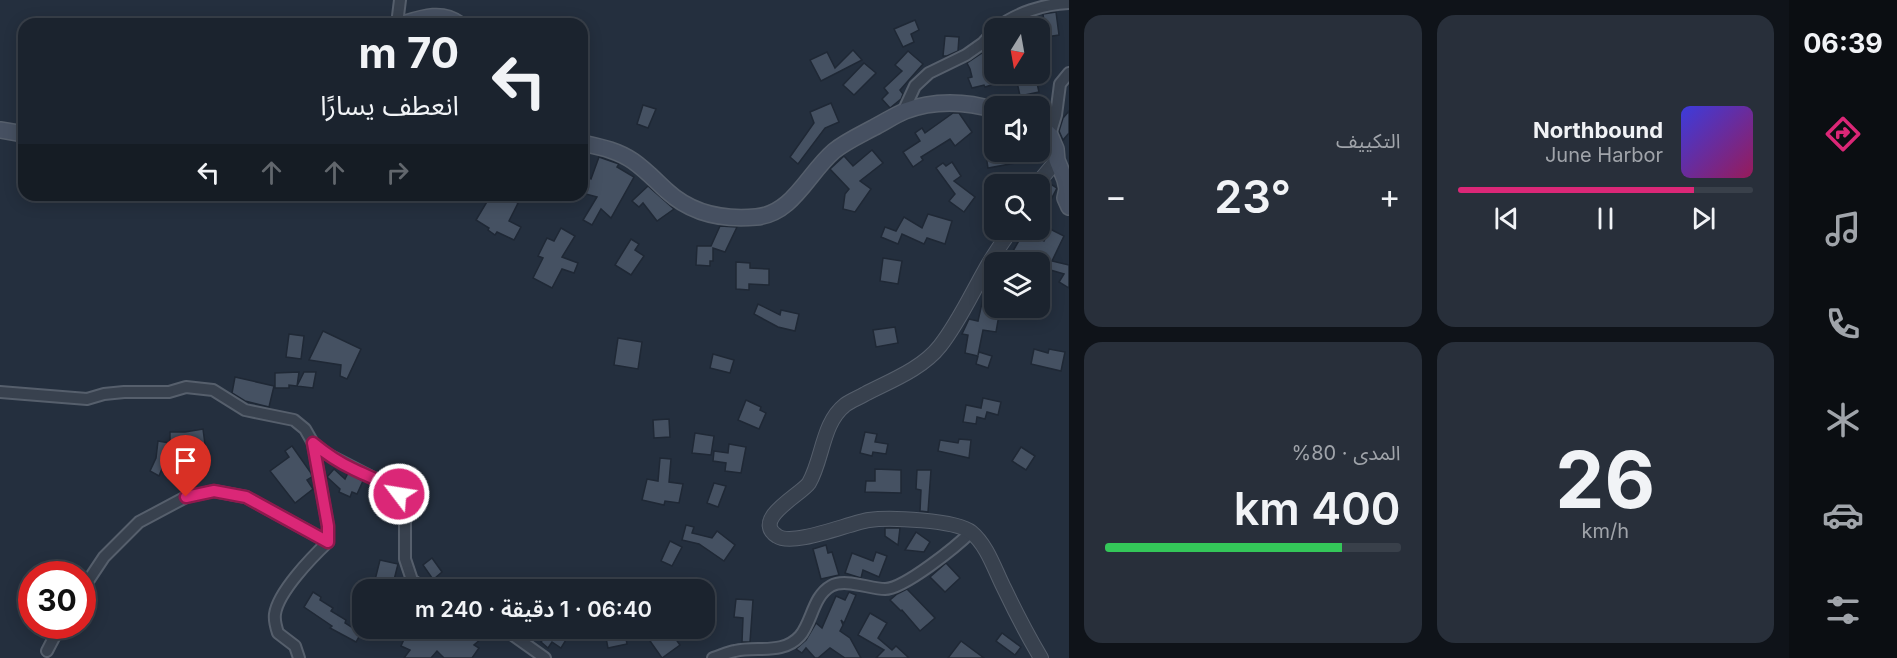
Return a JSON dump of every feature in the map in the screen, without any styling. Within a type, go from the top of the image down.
[{"type":"main road","points":[[422,18],[435,16],[449,18]]},
{"type":"main road","points":[[588,144],[618,152],[633,160],[668,192],[692,209],[722,217],[756,217],[774,213],[790,201],[834,151],[903,112],[949,103],[984,106]]},
{"type":"main road","points":[[0,130],[18,133]]},
{"type":"main road","points":[[1050,139],[1056,149],[1057,160],[1065,180],[1067,189],[1065,198],[1069,207]]},
{"type":"street","points":[[398,18],[400,0]]},
{"type":"street","points":[[1013,18],[1054,3],[1069,3]]},
{"type":"street","points":[[903,112],[915,86],[929,74],[984,43]]},
{"type":"street","points":[[1050,124],[1056,115],[1060,84],[1069,73]]},
{"type":"street","points":[[1045,174],[1057,160]]},
{"type":"street","points":[[1005,240],[940,346],[917,366],[844,405],[834,417],[808,484],[778,509],[771,520],[771,529],[776,536],[786,540],[871,519],[921,520],[958,524],[971,532],[989,555],[1021,623],[1041,658]]},
{"type":"street","points":[[0,392],[87,399],[124,392],[169,392],[186,387],[201,388],[213,390],[245,411],[294,420],[305,429],[313,443],[328,526],[328,542],[307,564],[284,594],[275,614],[278,633],[295,646],[299,658]]},
{"type":"street","points":[[313,443],[350,468],[392,487],[405,502],[405,559],[412,579]]},
{"type":"street","points":[[96,569],[104,557],[139,522],[186,497],[214,491],[246,497],[328,542]]},
{"type":"street","points":[[713,658],[736,650],[777,648],[788,645],[799,637],[822,594],[831,586],[846,583],[883,589],[894,588],[951,552],[971,532]]},
{"type":"street","points":[[47,651],[53,639]]},
{"type":"street","points":[[518,639],[545,658]]},
{"type":"building","points":[[1056,12],[1059,35],[1050,36],[1050,18],[1044,18],[1043,14]]},
{"type":"building","points":[[915,20],[919,30],[911,34],[914,42],[903,47],[894,29]]},
{"type":"building","points":[[945,36],[959,37],[958,51],[943,56]]},
{"type":"building","points":[[853,50],[862,60],[821,81],[810,60],[827,52],[835,68]]},
{"type":"building","points":[[908,51],[923,64],[900,90],[903,94],[901,99],[890,108],[882,99],[888,93],[884,88],[902,71],[895,65]]},
{"type":"building","points":[[984,52],[984,84],[994,84],[972,88],[968,78],[972,77],[967,63]]},
{"type":"building","points":[[864,63],[876,73],[854,95],[843,85]]},
{"type":"building","points":[[1017,84],[1037,84],[1039,92],[1020,96]]},
{"type":"building","points":[[831,103],[839,122],[825,128],[798,164],[790,157],[814,123],[810,112]]},
{"type":"building","points":[[643,105],[656,109],[648,128],[637,124]]},
{"type":"building","points":[[1069,111],[1069,133],[1063,140],[1059,131],[1063,118]]},
{"type":"building","points":[[953,113],[959,113],[972,132],[955,146],[950,139],[921,157],[923,160],[913,167],[903,152],[920,141],[915,133],[922,128],[925,133]]},
{"type":"building","points":[[872,150],[883,163],[860,181],[871,189],[855,212],[843,209],[845,194],[849,189],[830,169],[844,156],[853,166]]},
{"type":"building","points":[[599,157],[619,164],[617,167],[634,177],[611,218],[601,209],[592,225],[583,220],[597,197],[588,195],[588,177],[591,179]]},
{"type":"building","points":[[952,162],[961,176],[954,181],[975,197],[964,212],[949,201],[955,194],[936,168],[943,163],[946,166]]},
{"type":"building","points":[[987,162],[1021,162],[988,168]]},
{"type":"building","points":[[1050,184],[1057,188],[1050,201]]},
{"type":"building","points":[[648,186],[674,209],[657,221],[643,203],[639,207],[632,201]]},
{"type":"building","points":[[487,201],[514,201],[518,203],[509,221],[521,227],[514,240],[497,232],[495,235],[476,220]]},
{"type":"building","points":[[928,214],[952,221],[945,244],[927,238],[924,244],[902,234],[898,244],[881,237],[885,227],[896,231],[904,217],[922,228]]},
{"type":"building","points":[[720,226],[737,227],[725,252],[713,248],[713,261],[710,261],[710,266],[696,265],[697,246],[711,246]]},
{"type":"building","points":[[561,228],[575,236],[562,257],[578,263],[574,273],[562,269],[552,288],[533,278],[543,258],[538,256],[547,238],[554,241]]},
{"type":"building","points":[[1050,229],[1064,236],[1052,261],[1069,265],[1069,288],[1059,282],[1064,274],[1050,270],[1050,252],[1013,251],[1019,240],[1050,240]]},
{"type":"building","points":[[631,239],[639,244],[635,250],[644,256],[631,275],[615,265]]},
{"type":"building","points":[[883,258],[902,261],[898,284],[880,281]]},
{"type":"building","points":[[736,262],[750,263],[750,268],[769,269],[769,285],[749,284],[749,290],[736,289]]},
{"type":"building","points":[[984,294],[984,318],[998,318],[996,332],[983,330],[978,355],[979,352],[992,356],[988,368],[976,364],[978,356],[965,353],[968,335],[962,334],[969,319],[978,321]]},
{"type":"building","points":[[758,304],[780,315],[781,310],[799,314],[795,331],[778,327],[754,314]]},
{"type":"building","points":[[895,327],[898,343],[876,347],[873,330]]},
{"type":"building","points":[[323,331],[361,349],[347,379],[340,376],[341,365],[309,360]]},
{"type":"building","points":[[289,334],[304,336],[301,359],[286,357]]},
{"type":"building","points":[[618,338],[642,342],[638,369],[614,365]]},
{"type":"building","points":[[1034,349],[1048,353],[1049,349],[1065,352],[1061,371],[1031,364]]},
{"type":"building","points":[[713,354],[734,360],[730,373],[710,368]]},
{"type":"building","points":[[299,372],[297,386],[275,388],[275,373]]},
{"type":"building","points":[[304,372],[316,372],[313,388],[297,386]]},
{"type":"building","points":[[235,377],[274,386],[269,407],[245,401],[232,393]]},
{"type":"building","points":[[983,398],[1001,402],[998,415],[987,412],[985,419],[977,417],[976,424],[963,422],[966,405],[981,408]]},
{"type":"building","points":[[746,400],[761,407],[760,410],[766,413],[759,429],[738,420]]},
{"type":"building","points":[[669,419],[670,437],[654,438],[653,420]]},
{"type":"building","points":[[203,429],[206,452],[184,454],[184,459],[166,459],[159,476],[150,471],[156,458],[158,441],[170,443],[170,432]]},
{"type":"building","points":[[865,432],[877,434],[875,442],[888,444],[886,454],[873,452],[872,456],[860,453]]},
{"type":"building","points":[[695,433],[714,436],[711,455],[692,453]]},
{"type":"building","points":[[959,439],[971,440],[969,458],[938,451],[940,440],[958,443]]},
{"type":"building","points":[[729,444],[746,447],[741,473],[725,471],[726,463],[713,461],[714,451],[728,453]]},
{"type":"building","points":[[292,446],[311,473],[312,477],[307,480],[313,489],[295,503],[270,471],[289,457],[285,451]]},
{"type":"building","points":[[1021,447],[1035,456],[1026,470],[1012,461]]},
{"type":"building","points":[[660,458],[671,459],[669,482],[683,484],[679,503],[665,501],[664,505],[642,500],[647,479],[658,481]]},
{"type":"building","points":[[334,469],[345,479],[348,473],[363,481],[357,494],[352,492],[350,497],[339,492],[340,489],[327,477]]},
{"type":"building","points":[[875,469],[901,470],[901,493],[865,492],[866,481],[875,481]]},
{"type":"building","points":[[917,470],[931,470],[928,512],[920,511],[921,490],[916,489]]},
{"type":"building","points":[[714,483],[726,486],[718,507],[707,503]]},
{"type":"building","points":[[686,525],[694,527],[692,533],[712,538],[717,531],[735,545],[724,561],[699,544],[682,540]]},
{"type":"building","points":[[885,528],[900,528],[898,545],[885,536]]},
{"type":"building","points":[[916,532],[930,542],[924,552],[905,550]]},
{"type":"building","points":[[670,541],[682,547],[672,566],[661,561]]},
{"type":"building","points":[[826,545],[828,553],[832,552],[839,575],[821,579],[813,549]]},
{"type":"building","points":[[876,552],[887,556],[879,577],[863,570],[861,578],[845,573],[852,553],[873,561]]},
{"type":"building","points":[[432,558],[442,572],[435,578],[432,578],[423,565]]},
{"type":"building","points":[[380,560],[398,564],[394,579],[375,579]]},
{"type":"building","points":[[946,563],[960,578],[945,592],[930,577]]},
{"type":"building","points":[[907,589],[935,618],[920,631],[890,600]]},
{"type":"building","points":[[313,592],[321,597],[320,600],[333,608],[331,611],[346,620],[345,623],[352,627],[352,639],[358,639],[356,642],[330,628],[332,626],[304,607]]},
{"type":"building","points":[[849,592],[856,595],[844,623],[841,620],[843,625],[840,631],[850,638],[861,658],[845,658],[830,648],[815,658],[806,648],[802,653],[796,649],[806,640],[816,623],[822,628],[836,596],[845,600]]},
{"type":"building","points":[[736,599],[753,600],[750,642],[742,642],[743,618],[734,617]]},
{"type":"building","points":[[870,613],[887,623],[878,638],[892,650],[896,646],[909,658],[876,658],[884,650],[858,635]]},
{"type":"building","points":[[1002,633],[1021,647],[1015,655],[996,641]]},
{"type":"building","points":[[404,639],[481,639],[474,645],[479,648],[472,658],[444,658],[437,651],[431,658],[404,658],[410,650],[401,646]]},
{"type":"building","points":[[543,639],[567,639],[561,648],[552,642],[548,648],[541,642]]},
{"type":"building","points":[[606,639],[626,639],[627,644],[608,648]]},
{"type":"building","points":[[676,639],[680,645],[662,658],[650,641]]},
{"type":"building","points":[[961,641],[984,658],[948,658]]},
{"type":"route","points":[[186,497],[214,491],[246,497],[328,542],[328,526],[313,443],[350,468],[392,487],[399,494]]}]
